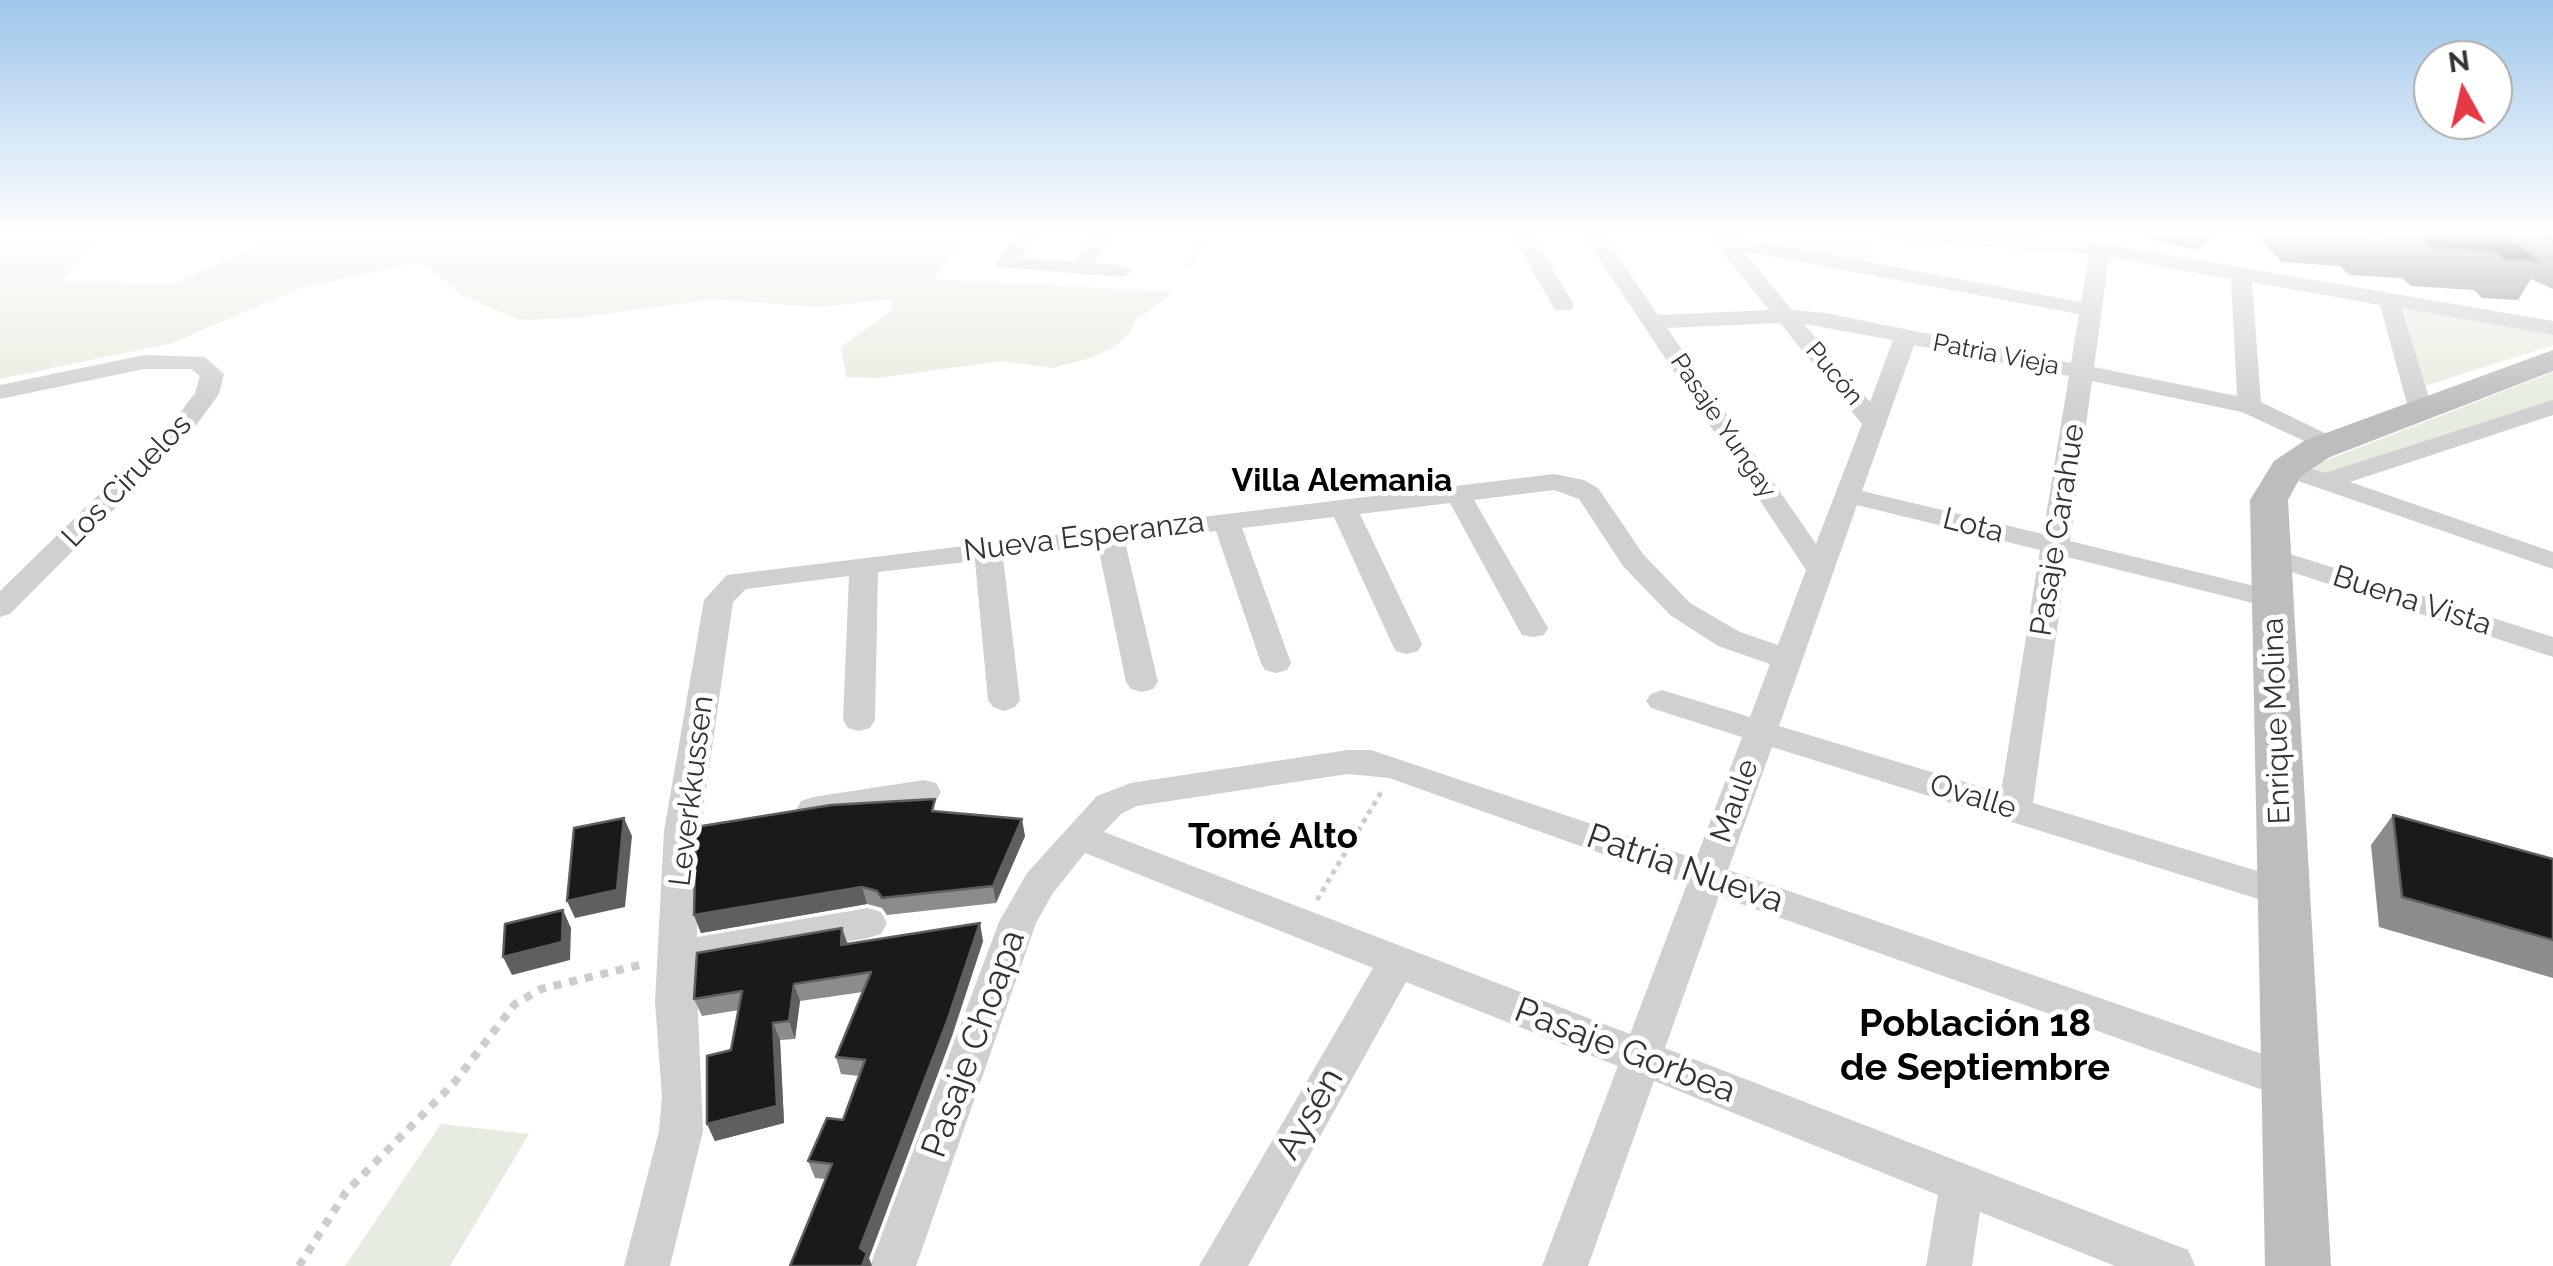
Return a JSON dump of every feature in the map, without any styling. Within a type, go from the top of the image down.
[{"type":"main road","points":[[2314,466],[2421,410],[2553,360]]},
{"type":"main road","name":"Enrique Molina","points":[[2298,1266],[2269,500],[2314,466]]},
{"type":"street","points":[[1555,292],[1563,305]]},
{"type":"street","name":"Pasaje Yungay","points":[[1632,292],[1820,570]]},
{"type":"street","name":"Pucón","points":[[1765,292],[1874,424]]},
{"type":"street","points":[[1999,292],[2091,310]]},
{"type":"street","name":"Pasaje Carahue","points":[[2014,810],[2094,292]]},
{"type":"street","points":[[2242,292],[2249,406]]},
{"type":"street","points":[[2344,292],[2553,328]]},
{"type":"street","points":[[2389,300],[2421,410]]},
{"type":"street","name":"Patria Vieja","points":[[1652,322],[1785,316],[1906,336],[2249,406],[2314,466],[2553,560]]},
{"type":"street","name":"Maule","points":[[1565,1266],[1906,336]]},
{"type":"street","name":"Los Ciruelos","points":[[0,392],[105,367],[177,360],[203,364],[212,374],[210,388],[193,413],[144,468],[0,608]]},
{"type":"street","points":[[2314,466],[2553,407]]},
{"type":"street","name":"Nueva Esperanza","points":[[731,585],[752,577],[1554,482],[1584,490],[1650,580],[1680,610],[1729,639],[1788,658]]},
{"type":"street","points":[[1457,492],[1533,628]]},
{"type":"street","name":"Lota","points":[[1848,495],[2055,546],[2272,578]]},
{"type":"street","points":[[1343,506],[1407,644]]},
{"type":"street","points":[[1226,520],[1276,663]]},
{"type":"street","points":[[1109,534],[1142,682]]},
{"type":"street","points":[[988,548],[1004,700]]},
{"type":"street","points":[[859,720],[864,564]]},
{"type":"street","name":"Buena Vista","points":[[2272,578],[2553,646]]},
{"type":"street","name":"Leverkkussen","points":[[647,1266],[681,1131],[683,1098],[675,1002],[682,830],[719,600],[731,585]]},
{"type":"street","name":"Ovalle","points":[[1662,701],[2284,893]]},
{"type":"street","name":"Patria Nueva","points":[[1079,836],[1110,804],[1131,796],[1348,762],[1371,762],[2291,1082]]},
{"type":"street","points":[[775,816],[924,792]]},
{"type":"street","points":[[682,830],[719,825]]},
{"type":"street","name":"Pasaje Gorbea","points":[[1079,836],[2172,1266]]},
{"type":"street","name":"Pasaje Choapa","points":[[893,1266],[1018,922],[1040,883],[1079,836]]},
{"type":"street","points":[[677,956],[868,923]]},
{"type":"street","name":"Aysén","points":[[1222,1266],[1398,961]]},
{"type":"street","points":[[1949,1266],[1962,1184]]},
{"type":"path","points":[[1303,924],[1396,768]]},
{"type":"path","points":[[300,1266],[346,1192],[454,1083],[515,1004],[541,989],[677,956]]},
{"type":"shaded area","points":[[0,292],[291,292],[172,343],[0,379]]},
{"type":"shaded area","points":[[458,292],[1173,292],[1135,321],[1131,331],[1115,346],[1093,357],[1052,368],[1003,361],[877,378],[846,377],[841,347],[892,310],[891,299],[818,307],[713,299],[577,318],[519,320]]},
{"type":"shaded area","points":[[2403,308],[2553,333],[2553,345],[2425,386]]},
{"type":"shaded area","points":[[2553,372],[2553,402],[2330,476],[2309,467]]},
{"type":"shaded area","points":[[441,1124],[529,1134],[450,1266],[345,1266]]},
{"type":"building","points":[[935,799],[932,811],[1022,819],[993,886],[882,898],[877,891],[862,887],[694,915],[696,827],[831,805]]},
{"type":"building","points":[[2393,815],[2553,859],[2553,940],[2402,897]]},
{"type":"building","points":[[624,818],[617,890],[567,901],[574,828]]},
{"type":"building","points":[[563,910],[562,942],[503,957],[505,924]]},
{"type":"building","points":[[980,923],[948,1019],[860,1248],[867,1253],[862,1266],[790,1266],[832,1164],[808,1161],[827,1118],[843,1120],[865,1060],[836,1057],[871,972],[794,984],[789,1021],[773,1023],[777,1106],[707,1124],[707,1056],[731,1050],[742,991],[694,999],[697,953],[842,928],[841,945]]},
{"type":"district","name":"Villa Alemania","points":[[1342,481]]},
{"type":"district","name":"Tomé Alto","points":[[1273,837]]},
{"type":"district","name":"Población 18 de Septiembre","points":[[1975,1047]]}]
